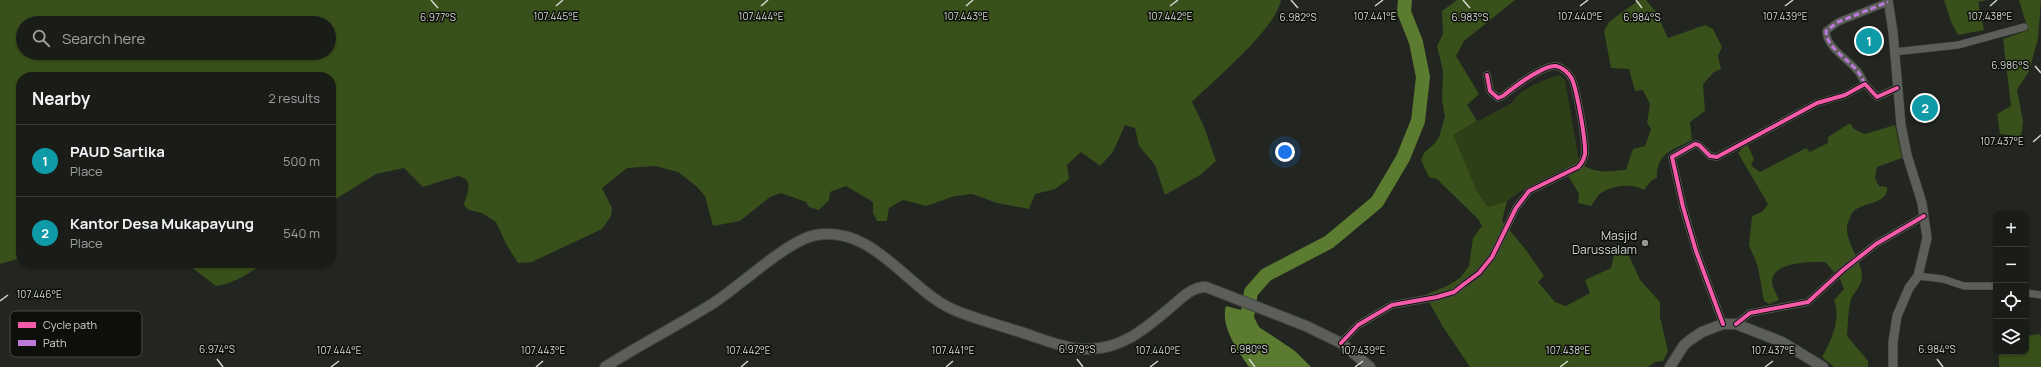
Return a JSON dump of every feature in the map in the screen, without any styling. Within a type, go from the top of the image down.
[{"type":"main road","points":[[605,367],[714,302],[792,247],[815,235],[838,236],[867,245],[885,257],[928,294],[952,309],[1051,341],[1082,349],[1100,349],[1120,344],[1151,324],[1186,293],[1198,287],[1206,287],[1306,326],[1341,343],[1370,367]]},
{"type":"main road","points":[[1670,367],[1684,345],[1690,340],[1702,332],[1723,324],[1736,324],[1782,342],[1823,367]]},
{"type":"street","points":[[1893,367],[1893,342],[1897,316],[1909,288],[1918,276],[1927,238],[1917,184],[1907,155],[1901,125],[1898,88],[1888,1],[1838,22],[1826,31],[1826,36],[1832,45],[1858,72],[1865,84],[1877,96],[1898,88]]},
{"type":"street","points":[[1894,52],[1958,45],[2024,27]]},
{"type":"street","points":[[1341,343],[1358,325],[1392,305],[1437,297],[1454,292],[1479,273],[1492,257],[1516,208],[1529,191],[1578,168],[1583,162],[1585,153],[1578,99],[1571,78],[1567,72],[1558,66],[1548,67],[1498,98],[1490,91],[1487,75]]},
{"type":"street","points":[[1723,324],[1696,251],[1683,207],[1672,157],[1695,144],[1699,145],[1710,156],[1717,157],[1817,103],[1845,95],[1865,84]]},
{"type":"street","points":[[1736,324],[1750,313],[1808,302],[1843,270],[1876,244],[1924,216]]},
{"type":"street","points":[[1918,276],[1942,279],[1964,286],[1993,286]]},
{"type":"street","points":[[2029,293],[2041,295]]},
{"type":"shaded area","points":[[0,0],[1281,0],[1277,12],[1268,25],[1243,54],[1192,102],[1203,124],[1216,161],[1200,175],[1165,195],[1155,165],[1139,146],[1135,128],[1125,125],[1113,152],[1100,166],[1081,152],[1067,165],[1069,179],[1055,189],[1035,194],[1029,209],[997,203],[972,194],[955,196],[926,206],[903,200],[889,208],[887,221],[877,221],[873,213],[873,202],[846,186],[830,192],[829,200],[819,210],[809,207],[806,202],[781,193],[770,197],[740,221],[713,226],[705,196],[696,186],[678,172],[655,166],[627,168],[602,188],[612,208],[611,216],[602,229],[532,262],[518,263],[506,244],[496,222],[482,213],[469,210],[464,205],[468,192],[468,184],[464,178],[458,176],[423,187],[404,168],[376,174],[336,199],[336,72],[16,72],[16,259],[0,264]]},
{"type":"shaded area","points":[[1457,0],[1515,0],[1464,41],[1456,56],[1479,94],[1467,105],[1477,121],[1453,135],[1477,191],[1488,207],[1507,201],[1502,221],[1526,250],[1544,276],[1538,282],[1555,302],[1566,306],[1590,293],[1585,280],[1611,268],[1616,245],[1623,246],[1626,249],[1640,280],[1660,302],[1660,317],[1668,351],[1663,361],[1655,362],[1648,367],[1470,367],[1443,327],[1425,295],[1447,286],[1460,278],[1469,266],[1473,238],[1482,226],[1478,219],[1437,179],[1429,177],[1421,160],[1424,153],[1439,137],[1445,116],[1442,100],[1443,71],[1437,46],[1443,34],[1442,11]]},
{"type":"shaded area","points":[[1639,0],[1646,0],[1656,12],[1668,38],[1705,25],[1713,29],[1722,47],[1718,56],[1721,69],[1714,72],[1703,84],[1705,111],[1690,122],[1692,140],[1667,153],[1659,163],[1657,178],[1652,180],[1644,190],[1634,186],[1611,188],[1601,193],[1591,206],[1578,203],[1579,194],[1564,169],[1579,161],[1595,170],[1626,170],[1633,149],[1645,146],[1651,129],[1647,123],[1650,104],[1643,90],[1635,91],[1629,69],[1611,68],[1604,31],[1609,22]]},
{"type":"shaded area","points":[[1944,0],[1987,0],[1978,2],[1984,30],[1958,35],[1951,22]]},
{"type":"shaded area","points":[[2019,0],[2041,0],[2038,39],[2029,71],[2017,90],[2023,121],[2021,137],[2000,134],[1997,114],[2011,106],[2003,39],[2028,30]]},
{"type":"shaded area","points":[[1560,75],[1565,80],[1579,161],[1526,188],[1507,201],[1488,207],[1477,191],[1452,135],[1512,103],[1521,93],[1533,85]]},
{"type":"shaded area","points":[[1850,123],[1854,129],[1865,134],[1895,125],[1902,158],[1877,167],[1875,178],[1879,186],[1887,187],[1886,193],[1878,201],[1859,207],[1854,211],[1847,226],[1849,239],[1860,265],[1862,280],[1851,299],[1847,336],[1868,361],[1868,367],[1834,367],[1822,357],[1832,336],[1836,322],[1836,307],[1834,300],[1844,289],[1840,279],[1825,262],[1794,264],[1785,266],[1778,270],[1774,275],[1772,282],[1779,300],[1769,304],[1764,301],[1758,267],[1749,245],[1752,216],[1762,212],[1768,204],[1738,153],[1745,145],[1748,146],[1754,159],[1751,165],[1760,172],[1806,148],[1810,152],[1828,143],[1828,137]]},
{"type":"shaded area","points":[[193,268],[256,268],[235,280],[216,286]]},
{"type":"shaded area","points":[[1226,306],[1252,313],[1259,327],[1295,351],[1311,367],[1249,367],[1231,338],[1226,322]]},
{"type":"shaded area","points":[[2039,334],[2041,336],[2041,367],[1999,367],[1999,355],[2029,355],[2029,336]]},
{"type":"waterway","points":[[1250,330],[1247,317],[1251,292],[1266,275],[1329,242],[1377,202],[1403,158],[1418,121],[1423,77],[1416,42],[1404,12],[1405,0]]},
{"type":"marked path","points":[[1865,84],[1855,68],[1839,54],[1830,43],[1826,31],[1838,22],[1888,2]]},
{"type":"cycle path","points":[[1341,343],[1358,325],[1392,305],[1437,297],[1454,292],[1479,273],[1492,257],[1516,208],[1529,191],[1578,167],[1583,161],[1585,148],[1579,105],[1572,79],[1565,71],[1556,66],[1544,69],[1498,98],[1490,91],[1487,75]]},
{"type":"cycle path","points":[[1723,324],[1696,251],[1683,207],[1672,157],[1695,144],[1699,145],[1710,156],[1717,157],[1817,103],[1845,95],[1865,84],[1877,97],[1897,88]]},
{"type":"cycle path","points":[[1736,324],[1750,313],[1808,302],[1843,270],[1876,244],[1924,216]]},
{"type":"place","name":"PAUD Sartika","points":[[1869,41]]},
{"type":"place","name":"Kantor Desa Mukapayung","points":[[1925,108]]},
{"type":"place","name":"Masjid Darussalam","points":[[1645,243]]}]
